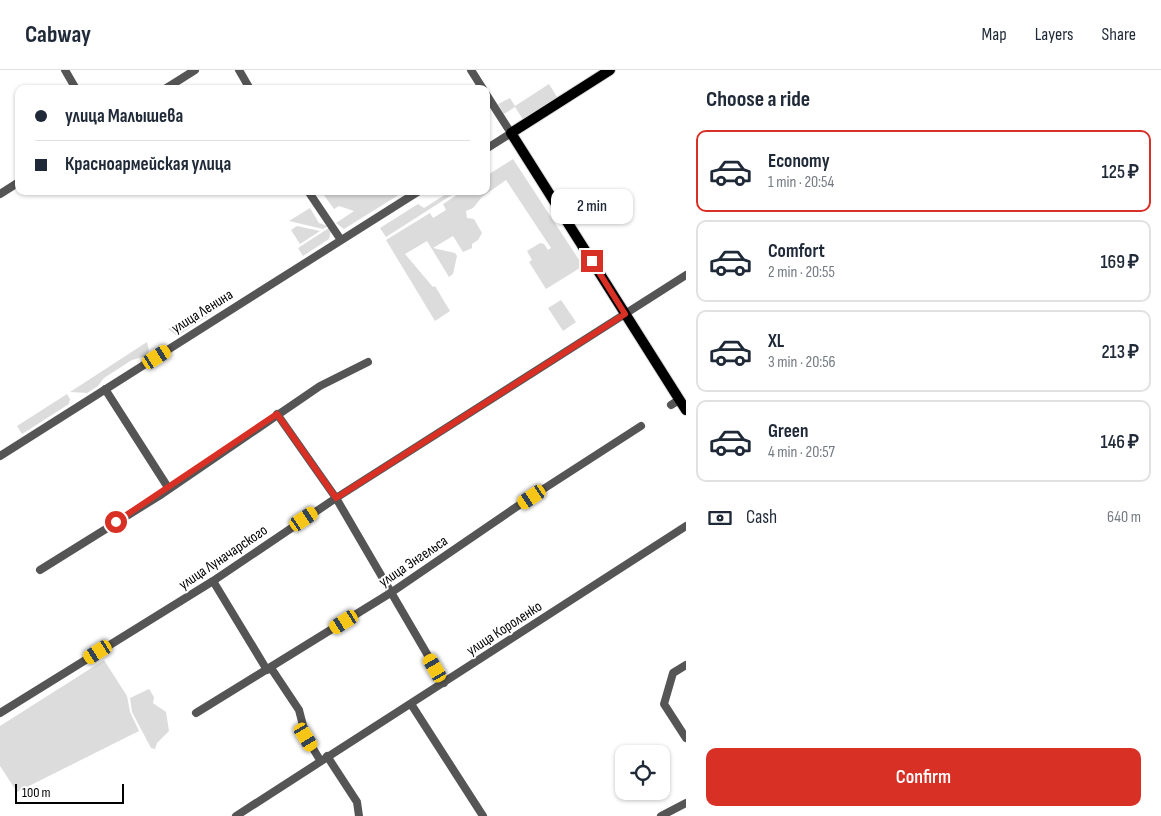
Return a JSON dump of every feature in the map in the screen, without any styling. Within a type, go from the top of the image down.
[{"type":"main road","points":[[610,70],[511,133],[625,314],[675,403],[686,410]]},
{"type":"street","points":[[65,70],[74,85]]},
{"type":"street","points":[[171,85],[195,70]]},
{"type":"street","points":[[239,70],[248,85]]},
{"type":"street","points":[[471,70],[480,85]]},
{"type":"street","points":[[490,100],[511,133],[490,146]]},
{"type":"street","points":[[0,194],[15,185]]},
{"type":"street","points":[[311,195],[341,240]]},
{"type":"street","name":"улица Ленина","points":[[0,456],[413,195]]},
{"type":"street","name":"улица Луначарского","points":[[0,713],[214,581],[336,498],[686,275]]},
{"type":"street","points":[[40,570],[169,489],[320,386],[368,362]]},
{"type":"street","points":[[105,389],[169,489]]},
{"type":"street","points":[[277,414],[336,498],[444,683]]},
{"type":"street","name":"улица Энгельса","points":[[196,713],[392,592],[641,426]]},
{"type":"street","name":"улица Короленко","points":[[236,816],[323,758],[444,683],[686,526]]},
{"type":"street","points":[[214,581],[269,669],[299,710],[306,737],[357,802],[359,816]]},
{"type":"street","points":[[686,665],[673,673],[664,704],[686,738]]},
{"type":"street","points":[[411,704],[484,816]]},
{"type":"street","points":[[660,816],[686,803]]},
{"type":"shaded area","points":[[549,84],[560,102],[526,124],[515,107],[504,114],[498,104],[510,98],[515,106]]},
{"type":"shaded area","points":[[513,159],[583,266],[546,289],[529,262],[532,260],[527,251],[540,243],[544,244],[548,250],[551,248],[506,180],[490,191],[490,173]]},
{"type":"shaded area","points":[[324,195],[399,195],[344,229],[336,223],[354,211],[339,206],[334,209]]},
{"type":"shaded area","points":[[445,195],[452,195],[386,237],[380,228],[418,204],[424,208]]},
{"type":"shaded area","points":[[457,195],[485,195],[473,208],[466,211],[467,218],[474,219],[482,233],[478,240],[472,244],[472,248],[463,252],[453,236],[433,248],[455,253],[457,256],[453,274],[449,277],[427,241],[405,254],[433,287],[435,286],[450,311],[435,321],[386,240],[430,213],[433,218],[446,210],[443,204]]},
{"type":"shaded area","points":[[310,208],[319,223],[328,226],[323,229],[289,221]]},
{"type":"shaded area","points":[[297,226],[320,231],[300,244],[291,230]]},
{"type":"shaded area","points":[[332,226],[329,239],[303,256],[298,248]]},
{"type":"shaded area","points":[[561,300],[576,322],[563,331],[548,308]]},
{"type":"shaded area","points":[[211,302],[211,314],[177,336],[168,329]]},
{"type":"shaded area","points":[[147,342],[149,351],[146,356],[132,360],[104,378],[98,386],[87,393],[70,392]]},
{"type":"shaded area","points":[[67,394],[70,399],[69,404],[22,434],[17,426]]},
{"type":"shaded area","points":[[104,660],[127,696],[130,712],[139,731],[17,792],[0,766],[0,726]]},
{"type":"shaded area","points":[[149,689],[154,697],[153,703],[166,712],[169,731],[157,743],[155,749],[151,748],[132,712],[130,698]]},
{"type":"route","points":[[116,522],[169,489],[277,414],[336,498],[625,314],[592,261]]}]
